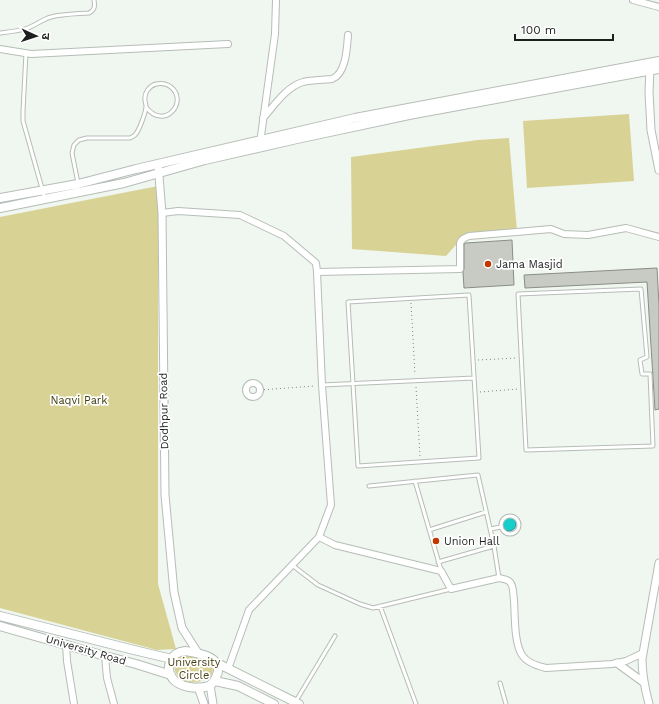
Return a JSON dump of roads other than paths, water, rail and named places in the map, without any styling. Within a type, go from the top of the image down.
[{"type":"main road","points":[[0,198],[78,184],[158,164],[650,66],[659,61]]},
{"type":"main road","points":[[650,66],[659,69]]},
{"type":"main road","points":[[0,208],[124,183],[260,144]]},
{"type":"main road","name":"University Road","points":[[0,616],[172,659]]},
{"type":"main road","name":"University Road","points":[[0,626],[171,675]]},
{"type":"main road","points":[[274,704],[238,686],[213,683],[204,687],[184,685],[174,680],[171,675],[169,668],[172,659],[180,652],[185,651],[205,655],[228,669],[297,703]]},
{"type":"main road","points":[[213,683],[218,673],[217,663]]},
{"type":"street","points":[[260,144],[275,34],[276,0]]},
{"type":"street","points":[[633,0],[659,7]]},
{"type":"street","points":[[263,118],[286,92],[303,82],[336,78],[339,75],[345,61],[348,35]]},
{"type":"street","points":[[0,49],[26,54],[228,44]]},
{"type":"street","points":[[650,66],[650,130],[659,170]]},
{"type":"street","name":"Dodhpur Road","points":[[158,164],[162,213],[165,495],[174,592],[182,628],[198,653]]},
{"type":"street","points":[[162,213],[178,211],[240,215],[284,236],[316,263],[322,385],[331,505],[319,537],[249,610],[228,669]]},
{"type":"street","points":[[317,272],[460,269],[460,243],[465,237],[469,236],[551,228],[564,234],[588,235],[626,228],[659,237]]},
{"type":"street","points":[[319,537],[335,545],[441,572],[451,589],[499,578],[506,579],[512,583],[517,642],[522,654],[527,660],[536,666],[546,668],[612,664],[642,656]]},
{"type":"street","points":[[649,704],[643,682],[642,656],[656,594],[659,563]]},
{"type":"street","points":[[66,644],[67,661],[74,704]]},
{"type":"street","points":[[105,656],[107,678],[114,704]]},
{"type":"street","points":[[618,663],[643,682]]},
{"type":"street","points":[[213,683],[213,704]]},
{"type":"street","points":[[198,687],[204,704]]},
{"type":"lane","points":[[0,33],[30,28],[52,16],[89,13],[94,8],[94,0]]},
{"type":"lane","points":[[26,54],[22,111],[23,121],[45,199]]},
{"type":"lane","points":[[78,184],[72,152],[74,145],[79,140],[87,138],[130,138],[136,135],[140,127],[146,107],[144,101],[145,94],[149,89],[154,85],[166,84],[176,93],[176,106],[168,115],[155,115],[146,107]]},
{"type":"lane","points":[[653,446],[650,374],[642,374],[640,360],[647,357],[640,289],[518,294],[526,450],[659,447]]},
{"type":"lane","points":[[470,295],[474,378],[479,458],[358,466],[348,302],[470,295]]},
{"type":"lane","points":[[322,385],[474,378]]},
{"type":"lane","points":[[369,486],[478,475],[494,546],[499,578]]},
{"type":"lane","points":[[415,481],[441,572]]},
{"type":"lane","points":[[429,530],[486,512]]},
{"type":"lane","points":[[508,516],[515,517],[519,523],[517,530],[512,533],[505,532],[501,527],[502,520],[508,516]]},
{"type":"lane","points":[[490,529],[501,527]]},
{"type":"lane","points":[[438,562],[494,546]]},
{"type":"lane","points":[[292,564],[318,585],[373,608],[451,589]]},
{"type":"lane","points":[[380,606],[416,704]]},
{"type":"lane","points":[[297,703],[335,636]]},
{"type":"lane","points":[[500,683],[506,704]]},
{"type":"water","points":[[506,517],[512,517],[516,521],[516,527],[512,531],[506,531],[502,527],[502,521]]},
{"type":"place","name":"Jama Masjid","points":[[488,264]]},
{"type":"place","name":"Union Hall","points":[[436,541]]},
{"type":"park label","name":"Naqvi Park","points":[[79,400]]},
{"type":"park label","name":"University Circle","points":[[194,668]]}]
